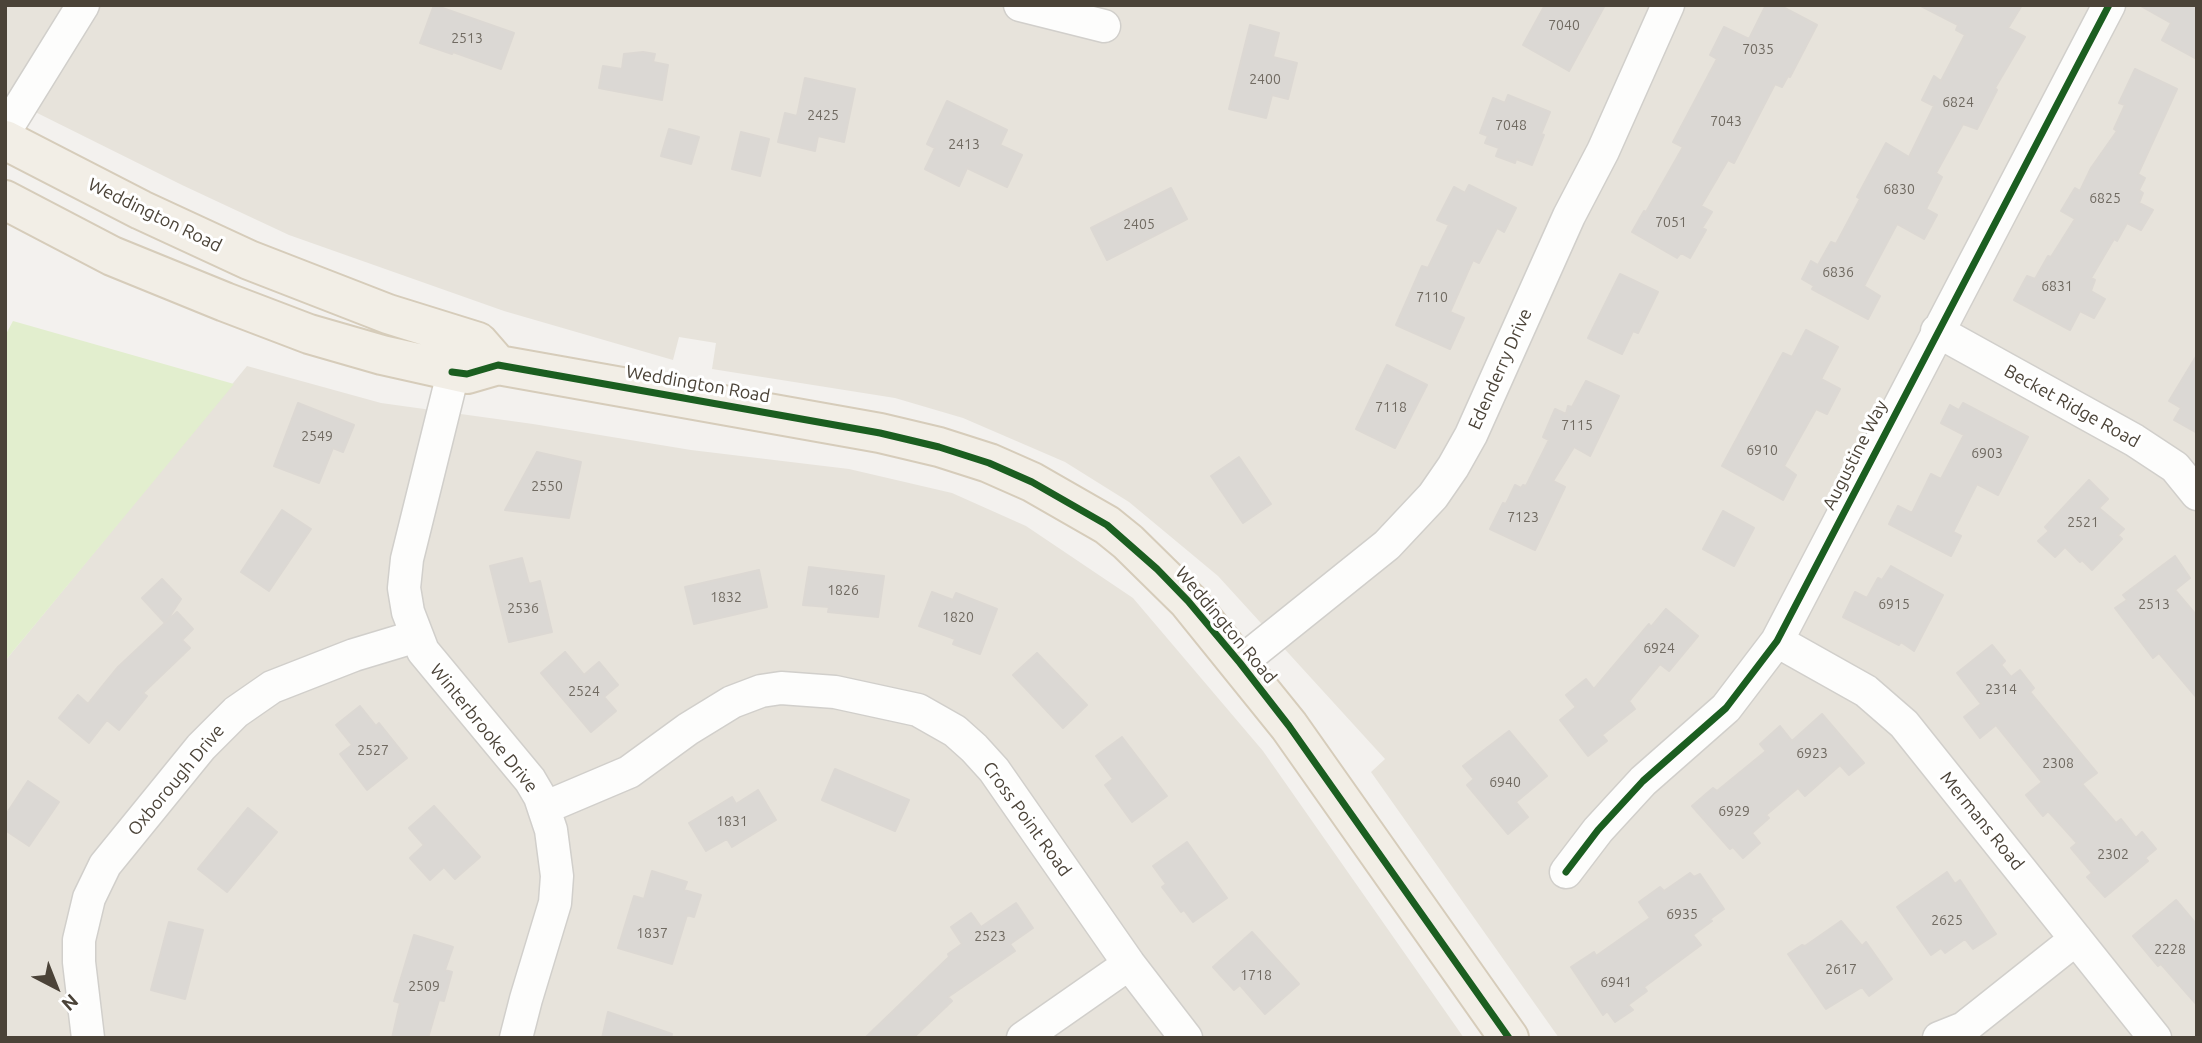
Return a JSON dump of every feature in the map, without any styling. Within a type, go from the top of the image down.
[{"type":"main road","name":"Weddington Road","points":[[5,140],[141,210],[249,260],[388,314],[457,355]]},
{"type":"main road","name":"Weddington Road","points":[[5,200],[112,256],[309,334],[382,355],[457,355],[478,342],[498,365],[880,433],[939,447],[989,463],[1032,482],[1118,533],[1188,601],[1289,726],[1509,1038]]},
{"type":"street","points":[[5,131],[83,5]]},
{"type":"street","points":[[1020,5],[1104,26]]},
{"type":"street","name":"Edenderry Drive","points":[[1240,663],[1387,545],[1433,496],[1453,467],[1471,435],[1569,216],[1608,140],[1668,5]]},
{"type":"street","name":"Augustine Way","points":[[1566,872],[1598,830],[1643,781],[1726,708],[1777,641],[2109,5]]},
{"type":"street","name":"Becket Ridge Road","points":[[1937,331],[2134,440],[2175,467],[2197,494]]},
{"type":"street","name":"Winterbrooke Drive","points":[[457,355],[407,559],[404,588],[408,612],[429,660],[530,780],[544,808],[555,851],[555,903],[516,1038]]},
{"type":"street","name":"Oxborough Drive","points":[[88,1038],[79,940],[89,898],[105,865],[201,747],[236,712],[272,687],[354,655],[418,636]]},
{"type":"street","name":"Mermans Road","points":[[1777,641],[1866,691],[1904,724],[2155,1038]]},
{"type":"street","name":"Cross Point Road","points":[[544,808],[629,772],[688,729],[732,702],[761,691],[800,689],[918,710],[937,719],[974,748],[1018,803],[1129,964],[1186,1038]]},
{"type":"street","points":[[1939,1038],[1964,1028],[2076,939]]},
{"type":"street","points":[[1023,1038],[1129,964]]},
{"type":"shaded area","points":[[5,5],[2197,5],[2197,1038],[1559,1038],[1371,772],[1385,759],[1218,576],[1129,502],[1065,462],[963,418],[895,398],[712,369],[716,343],[679,337],[673,360],[504,311],[289,235],[5,97]]},
{"type":"shaded area","points":[[247,366],[381,403],[691,450],[849,469],[952,493],[1026,526],[1133,598],[1263,751],[1464,1038],[5,1038],[5,661]]},
{"type":"green space","points":[[13,321],[234,384],[5,661],[5,336]]},
{"type":"building","points":[[434,5],[514,33],[501,69],[420,43]]},
{"type":"building","points":[[1545,5],[1605,5],[1569,71],[1523,45]]},
{"type":"building","points":[[1766,5],[1779,5],[1817,25],[1790,77],[1788,76],[1782,87],[1775,84],[1734,163],[1728,160],[1701,206],[1712,212],[1702,228],[1706,230],[1690,258],[1681,253],[1677,258],[1632,232],[1683,147],[1673,142],[1717,59],[1710,55],[1724,27],[1749,39]]},
{"type":"building","points":[[1919,5],[2022,5],[2008,28],[2025,37],[1995,88],[1997,90],[1977,129],[1963,124],[1936,173],[1942,177],[1926,209],[1937,215],[1924,239],[1897,224],[1864,286],[1880,296],[1868,319],[1812,289],[1814,286],[1802,279],[1811,261],[1818,265],[1831,242],[1836,244],[1886,143],[1909,157],[1934,106],[1922,100],[1934,76],[1941,81],[1965,35],[1956,30],[1958,25]]},
{"type":"building","points":[[2139,5],[2197,5],[2197,59],[2162,40],[2171,23]]},
{"type":"building","points":[[1250,25],[1279,33],[1273,57],[1297,63],[1288,99],[1272,95],[1266,118],[1229,109]]},
{"type":"building","points":[[624,54],[655,54],[653,62],[668,65],[662,100],[599,88],[603,66],[622,69]]},
{"type":"building","points":[[2135,69],[2177,89],[2138,174],[2145,178],[2139,190],[2143,193],[2139,203],[2153,210],[2141,230],[2127,223],[2117,241],[2114,239],[2091,278],[2095,280],[2091,291],[2105,299],[2094,318],[2080,311],[2070,330],[2014,300],[2027,276],[2035,279],[2075,219],[2061,211],[2075,188],[2080,191],[2091,168],[2117,131],[2114,129],[2125,105],[2119,103]]},
{"type":"building","points":[[805,78],[855,89],[844,142],[818,136],[815,151],[778,142],[785,113],[797,116]]},
{"type":"building","points":[[1508,95],[1550,112],[1532,165],[1516,159],[1515,163],[1496,156],[1499,148],[1485,143],[1488,136],[1480,133],[1493,98],[1505,103]]},
{"type":"building","points":[[947,101],[1007,130],[1000,145],[1022,155],[1007,187],[967,168],[959,186],[925,169],[935,148],[927,144]]},
{"type":"building","points":[[669,129],[699,137],[691,164],[661,156]]},
{"type":"building","points":[[741,132],[769,139],[760,176],[732,169]]},
{"type":"building","points":[[1469,185],[1516,208],[1504,232],[1497,228],[1479,263],[1473,260],[1450,312],[1464,318],[1450,349],[1396,325],[1422,266],[1428,268],[1449,225],[1437,220],[1454,187],[1465,193]]},
{"type":"building","points":[[1171,188],[1187,219],[1107,260],[1091,228]]},
{"type":"building","points":[[1620,274],[1658,292],[1638,333],[1633,331],[1622,354],[1588,338]]},
{"type":"building","points":[[1806,330],[1838,347],[1821,379],[1840,389],[1827,414],[1816,409],[1784,466],[1796,475],[1783,500],[1722,466],[1783,353],[1792,357]]},
{"type":"building","points":[[2197,355],[2197,433],[2174,420],[2181,408],[2169,401]]},
{"type":"building","points":[[1387,365],[1427,385],[1395,448],[1356,429]]},
{"type":"building","points":[[1586,381],[1619,396],[1590,456],[1574,447],[1553,481],[1565,487],[1535,550],[1490,529],[1515,485],[1521,488],[1526,486],[1549,440],[1543,437],[1555,409],[1566,414],[1568,406],[1572,407]]},
{"type":"building","points":[[298,403],[354,425],[343,452],[333,448],[319,483],[274,466]]},
{"type":"building","points":[[1963,403],[2028,437],[1998,495],[1977,484],[1953,532],[1961,536],[1951,556],[1889,524],[1898,506],[1912,513],[1931,474],[1941,479],[1964,435],[1941,423],[1950,405],[1959,410]]},
{"type":"building","points":[[537,452],[581,462],[569,518],[505,510]]},
{"type":"building","points":[[1239,457],[1271,504],[1243,523],[1211,476]]},
{"type":"building","points":[[2089,480],[2108,499],[2099,508],[2124,529],[2118,535],[2122,539],[2092,570],[2065,547],[2055,557],[2038,541],[2049,531],[2045,527]]},
{"type":"building","points":[[282,510],[311,529],[269,591],[241,572]]},
{"type":"building","points":[[1723,511],[1754,528],[1734,566],[1703,549]]},
{"type":"building","points":[[2175,556],[2190,578],[2175,590],[2197,616],[2197,698],[2159,653],[2153,658],[2115,608],[2127,600],[2123,595]]},
{"type":"building","points":[[522,558],[529,584],[540,581],[552,632],[509,642],[490,566]]},
{"type":"building","points":[[1891,566],[1943,595],[1914,651],[1901,642],[1899,645],[1843,617],[1855,592],[1867,598],[1878,578],[1882,580]]},
{"type":"building","points":[[809,567],[884,576],[878,617],[828,612],[829,607],[803,605]]},
{"type":"building","points":[[759,570],[767,607],[694,624],[685,587]]},
{"type":"building","points":[[162,579],[181,599],[166,622],[177,612],[193,629],[182,640],[190,648],[143,693],[147,696],[119,730],[107,720],[89,743],[59,718],[78,695],[88,704],[118,667],[165,623],[142,598]]},
{"type":"building","points":[[932,592],[953,600],[956,593],[997,609],[980,654],[953,644],[955,639],[919,626]]},
{"type":"building","points":[[1666,609],[1698,636],[1669,671],[1660,664],[1629,701],[1635,709],[1602,735],[1607,741],[1588,756],[1560,720],[1576,707],[1566,695],[1586,679],[1594,689],[1649,624],[1651,627]]},
{"type":"building","points":[[1992,645],[2005,661],[2001,665],[2011,677],[2020,670],[2034,688],[2030,692],[2097,773],[2082,784],[2116,823],[2121,819],[2136,838],[2142,832],[2156,849],[2145,858],[2148,861],[2105,897],[2087,877],[2092,873],[2071,848],[2077,843],[2048,811],[2043,816],[2026,795],[2042,782],[1996,725],[1980,738],[1964,717],[1981,704],[1957,673]]},
{"type":"building","points":[[565,652],[584,675],[599,662],[618,685],[604,697],[616,711],[591,732],[541,673]]},
{"type":"building","points":[[1037,653],[1087,705],[1063,728],[1013,675]]},
{"type":"building","points":[[360,706],[376,726],[379,723],[407,758],[367,790],[340,754],[352,745],[336,725]]},
{"type":"building","points":[[1822,714],[1864,763],[1849,775],[1840,765],[1805,796],[1798,788],[1766,815],[1769,818],[1752,833],[1760,843],[1743,858],[1733,847],[1730,849],[1692,806],[1713,788],[1717,791],[1766,751],[1760,744],[1780,726],[1792,741]]},
{"type":"building","points":[[1509,731],[1547,776],[1516,802],[1528,817],[1508,834],[1467,785],[1474,779],[1463,766]]},
{"type":"building","points":[[1122,737],[1167,796],[1132,822],[1105,785],[1113,779],[1096,756]]},
{"type":"building","points":[[835,769],[909,800],[895,831],[822,800]]},
{"type":"building","points":[[28,781],[59,802],[29,846],[5,830],[5,816]]},
{"type":"building","points":[[758,790],[776,820],[732,847],[727,839],[706,851],[689,823],[732,797],[736,804]]},
{"type":"building","points":[[434,806],[480,857],[455,879],[444,867],[430,880],[410,858],[424,845],[409,828]]},
{"type":"building","points":[[248,808],[277,832],[227,892],[198,869]]},
{"type":"building","points":[[1187,842],[1227,898],[1193,922],[1184,910],[1181,912],[1162,887],[1166,884],[1153,866]]},
{"type":"building","points":[[652,871],[687,882],[684,890],[701,895],[694,917],[687,915],[672,964],[618,948],[634,896],[644,899]]},
{"type":"building","points":[[1947,872],[1955,884],[1960,880],[1996,934],[1973,949],[1965,939],[1945,953],[1941,948],[1931,955],[1897,907]]},
{"type":"building","points":[[1690,873],[1694,877],[1700,874],[1724,909],[1693,935],[1701,945],[1644,987],[1647,991],[1628,1005],[1633,1010],[1615,1022],[1607,1011],[1603,1015],[1571,967],[1594,952],[1596,956],[1650,918],[1639,902],[1660,887],[1664,891]]},
{"type":"building","points":[[2176,900],[2197,925],[2197,1005],[2133,936]]},
{"type":"building","points":[[1016,903],[1033,928],[1010,944],[1015,951],[948,997],[952,1001],[913,1038],[865,1038],[949,957],[948,954],[962,944],[951,927],[971,913],[981,927]]},
{"type":"building","points":[[1841,921],[1862,946],[1866,942],[1892,979],[1869,996],[1862,987],[1826,1009],[1788,954],[1802,945],[1805,946]]},
{"type":"building","points":[[169,922],[203,930],[185,999],[151,990]]},
{"type":"building","points":[[1252,932],[1299,984],[1265,1014],[1240,985],[1234,990],[1213,967]]},
{"type":"building","points":[[414,935],[453,947],[445,970],[452,972],[444,1001],[439,1000],[428,1038],[392,1038],[400,1003],[394,1001]]},
{"type":"building","points":[[608,1012],[672,1034],[671,1038],[602,1038]]},
{"type":"cycle path","points":[[1566,872],[1598,830],[1643,781],[1726,708],[1777,641],[2109,5]]},
{"type":"cycle path","points":[[452,372],[467,374],[498,365],[880,433],[939,447],[989,463],[1032,482],[1107,525],[1157,569],[1188,601],[1240,663],[1289,726],[1509,1038]]}]
